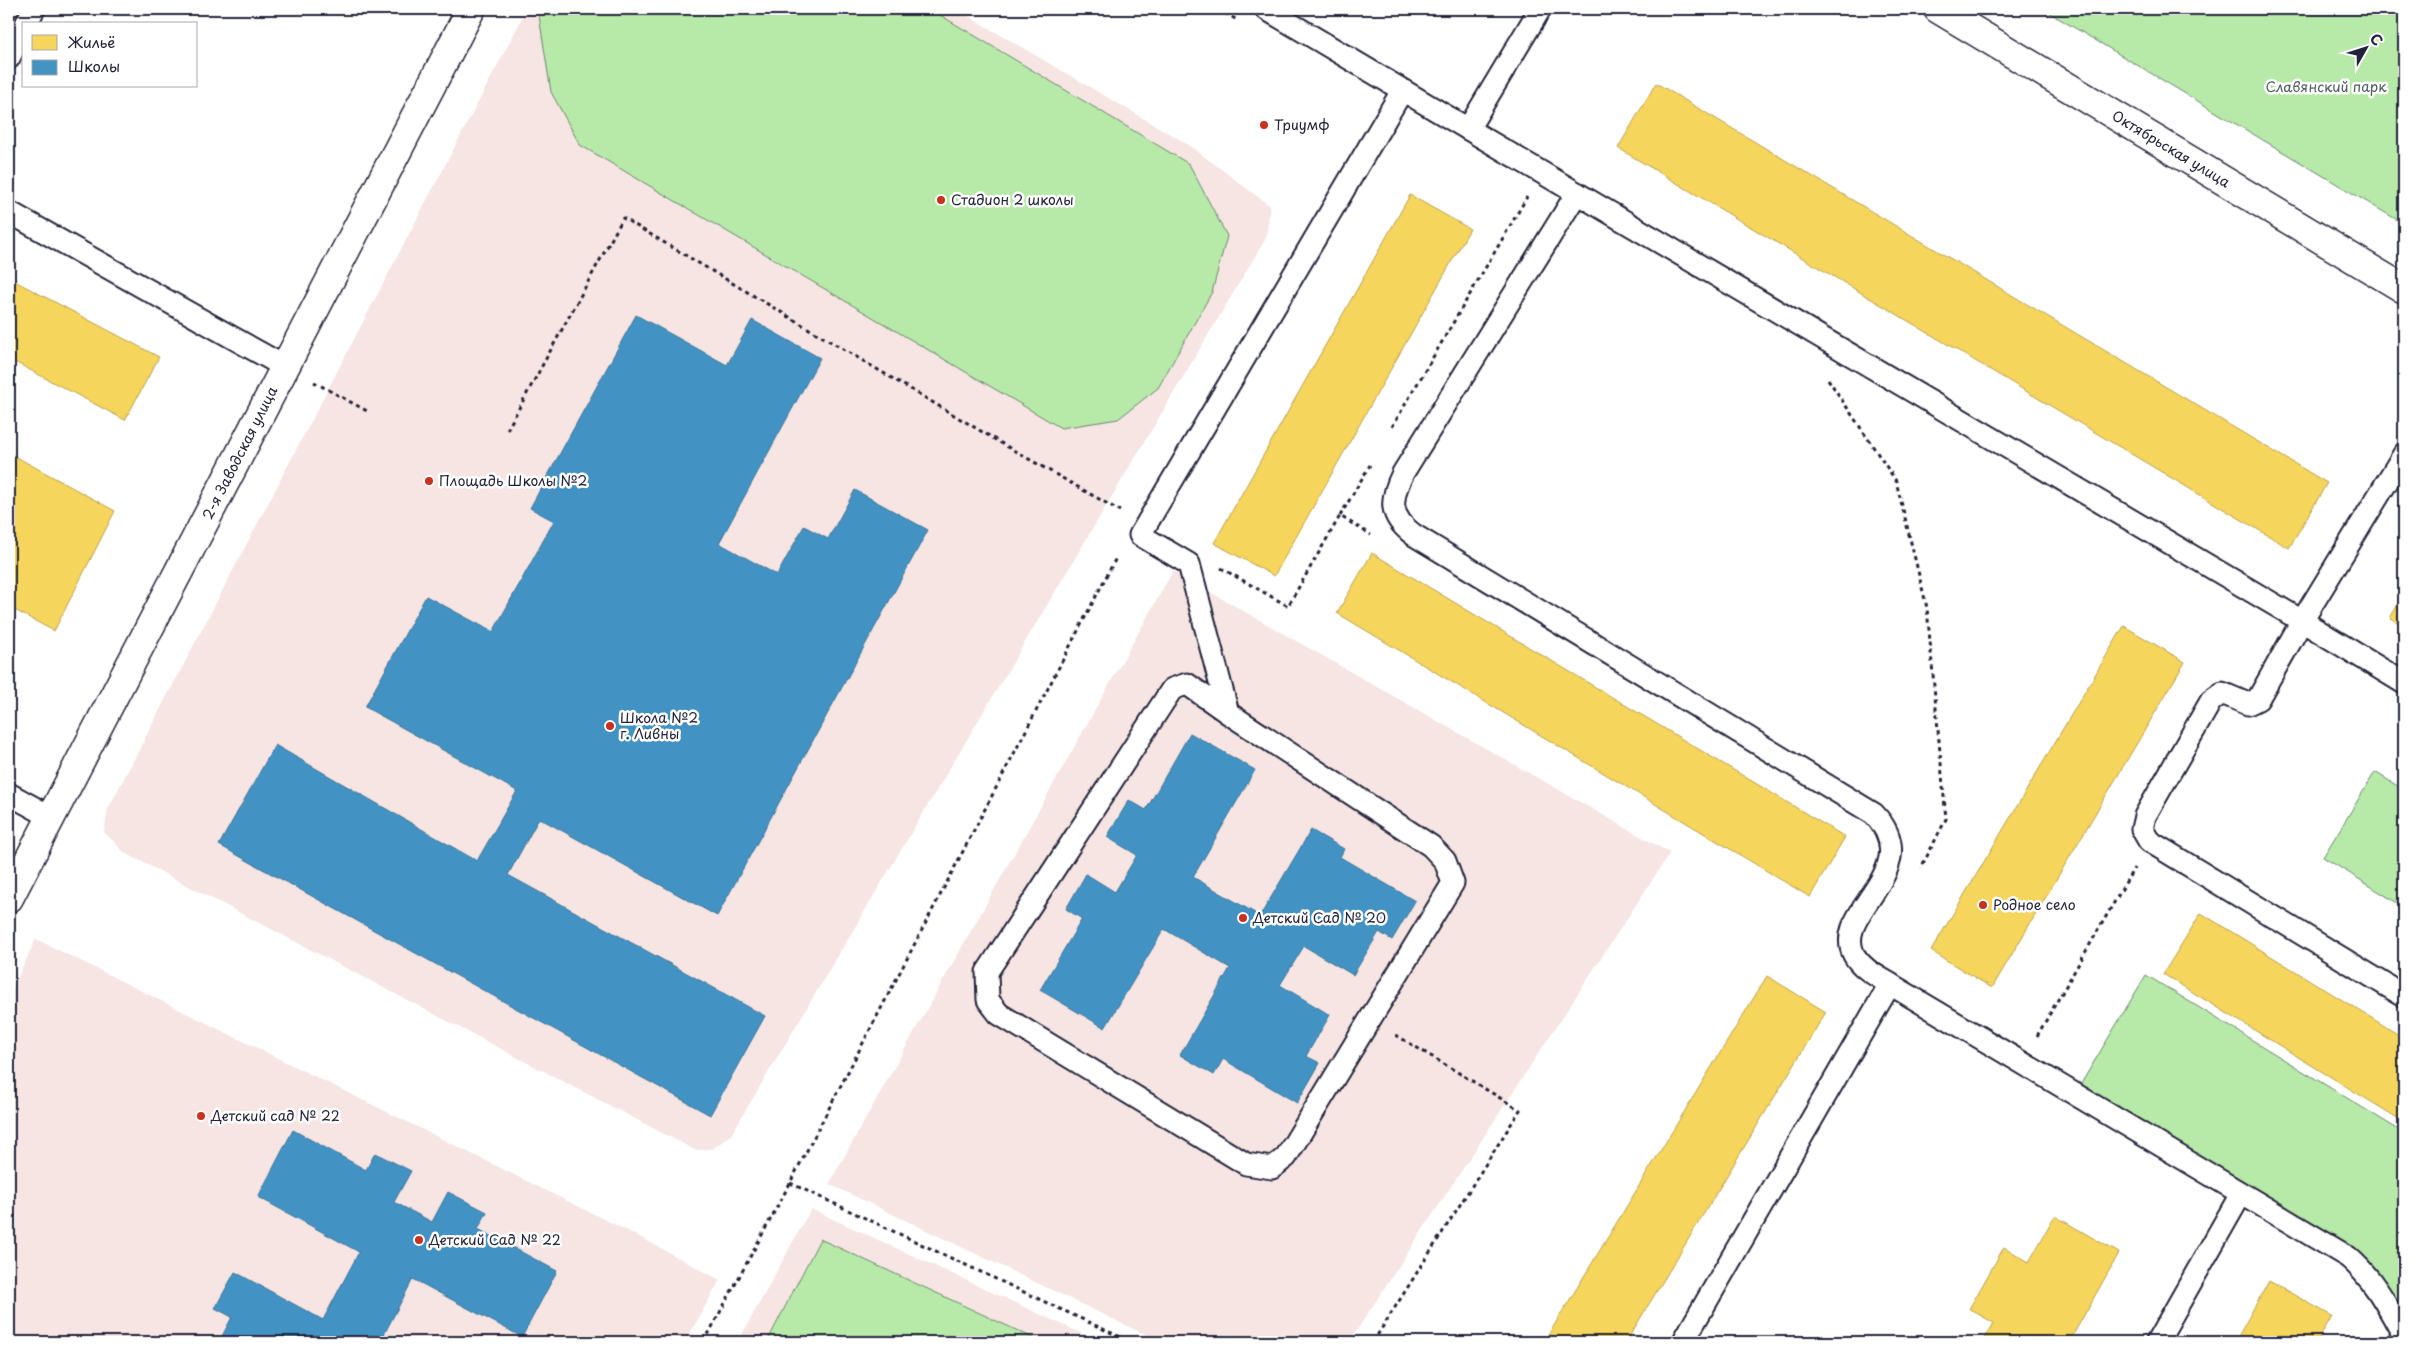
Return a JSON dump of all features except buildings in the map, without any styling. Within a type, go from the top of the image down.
[{"type":"street","name":"2-я Заводская улица","points":[[9,898],[470,9]]},
{"type":"street","name":"Октябрьская улица","points":[[1938,9],[2404,289]]},
{"type":"lane","points":[[27,22],[34,9]]},
{"type":"lane","points":[[1266,9],[2404,683]]},
{"type":"lane","points":[[1468,129],[1540,9]]},
{"type":"lane","points":[[9,58],[22,32]]},
{"type":"lane","points":[[1228,713],[1188,564],[1140,535],[1402,91]]},
{"type":"lane","points":[[1577,193],[1403,473],[1394,490],[1393,498],[1396,516],[1400,523],[1414,535],[1874,814],[1888,833],[1891,856],[1854,927],[1850,944],[1854,954],[1865,968],[2348,1257],[2363,1270],[2378,1289],[2404,1336]]},
{"type":"lane","points":[[9,212],[285,367]]},
{"type":"lane","points":[[2404,454],[2302,621],[2258,699],[2248,704],[2222,693],[2211,700],[2145,816],[2142,829],[2149,841],[2404,996]]},
{"type":"lane","points":[[1188,684],[1228,713],[1431,846],[1445,860],[1453,883],[1286,1157],[1272,1168],[1246,1164],[999,1014],[988,1000],[987,972],[1172,689],[1188,684]]},
{"type":"lane","points":[[9,794],[51,817]]},
{"type":"lane","points":[[1683,1342],[1890,984]]},
{"type":"lane","points":[[2157,1342],[2241,1194]]},
{"type":"path","points":[[1390,431],[1529,193]]},
{"type":"path","points":[[507,430],[623,218],[1006,446],[1146,525]]},
{"type":"path","points":[[285,367],[367,411]]},
{"type":"path","points":[[1827,378],[1896,481],[1927,608],[1946,819],[1921,868]]},
{"type":"path","points":[[1340,516],[1375,457]]},
{"type":"path","points":[[704,1342],[790,1183],[1118,556]]},
{"type":"path","points":[[1213,563],[1288,606]]},
{"type":"path","points":[[1370,1019],[1520,1110],[1373,1342]]},
{"type":"path","points":[[790,1183],[1131,1342]]},
{"type":"shaded area","points":[[527,9],[956,9],[1189,145],[1270,206],[1266,238],[731,1135],[712,1149],[695,1150],[125,853],[104,832],[108,809]]},
{"type":"shaded area","points":[[1173,571],[1670,853],[1349,1342],[1161,1342],[829,1184]]},
{"type":"shaded area","name":"Детский сад № 22","points":[[36,939],[636,1235],[720,1280],[685,1342],[9,1342],[9,996]]},
{"type":"shaded area","points":[[811,1209],[1100,1342],[738,1342]]},
{"type":"green space","name":"Стадион 2 школы","points":[[542,9],[930,9],[1189,164],[1227,236],[1212,292],[1158,388],[1118,419],[1061,428],[580,145],[551,92],[539,16]]},
{"type":"green space","name":"Славянский парк","points":[[2043,9],[2404,9],[2404,212],[2399,221]]},
{"type":"green space","points":[[2375,772],[2404,790],[2404,907],[2323,857]]},
{"type":"green space","points":[[2146,975],[2404,1133],[2404,1324],[2384,1285],[2079,1087]]},
{"type":"green space","points":[[820,1239],[1042,1342],[767,1342]]},
{"type":"place","name":"Триумф","points":[[1264,125]]},
{"type":"place","name":"Стадион 2 школы","points":[[941,200]]},
{"type":"place","name":"Площадь Школы №2","points":[[429,481]]},
{"type":"place","name":"Школа №2 г. Ливны","points":[[610,726]]},
{"type":"place","name":"Родное село","points":[[1983,905]]},
{"type":"place","name":"Детский Сад № 20","points":[[1243,918]]},
{"type":"place","name":"Детский сад № 22","points":[[201,1116]]},
{"type":"place","name":"Детский Сад № 22","points":[[419,1240]]}]
